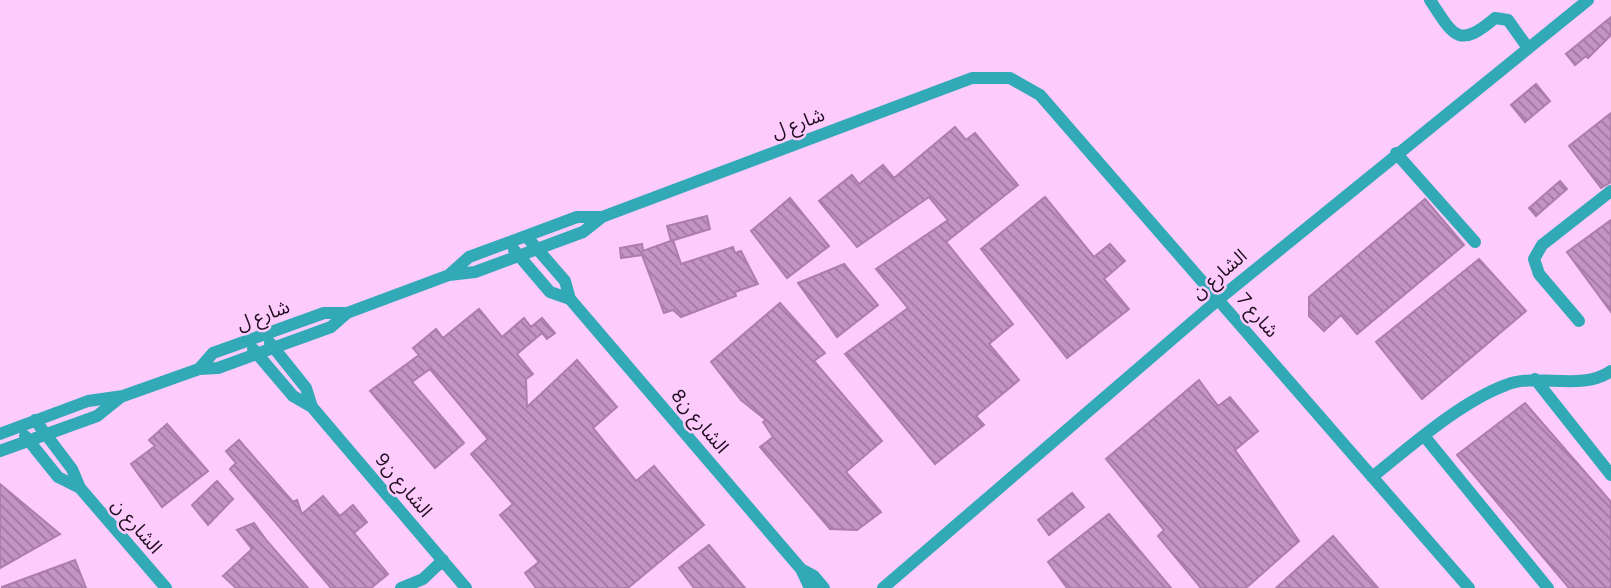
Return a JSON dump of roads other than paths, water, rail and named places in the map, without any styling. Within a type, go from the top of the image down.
[{"type":"street","points":[[1430,0],[1448,27],[1462,37],[1475,36],[1495,18],[1508,20],[1528,48]]},
{"type":"street","name":"الشارع ن","points":[[883,588],[1219,299],[1588,0]]},
{"type":"street","name":"شارع ل","points":[[199,369],[213,353],[324,313],[347,313],[449,275],[475,272],[583,232],[602,217],[972,79],[1010,78]]},
{"type":"street","name":"شارع 7","points":[[1010,78],[1040,95],[1469,588]]},
{"type":"street","points":[[1396,153],[1475,242]]},
{"type":"street","points":[[1579,321],[1536,269],[1534,259],[1542,245],[1611,191]]},
{"type":"street","name":"شارع ل","points":[[449,275],[469,257],[577,217],[602,217]]},
{"type":"street","name":"الشارع ن8","points":[[526,236],[565,281],[570,299],[801,569],[810,588]]},
{"type":"street","name":"الشارع ن8","points":[[508,243],[550,292],[570,299]]},
{"type":"street","name":"شارع ل","points":[[0,434],[88,401],[122,396],[199,369],[218,368],[331,327],[347,313]]},
{"type":"street","name":"الشارع ن9","points":[[263,335],[306,388],[313,407],[466,588]]},
{"type":"street","name":"الشارع ن9","points":[[247,341],[293,396],[313,407]]},
{"type":"street","points":[[1372,477],[1477,399],[1507,384],[1535,379],[1570,381],[1604,376],[1611,371]]},
{"type":"street","points":[[1535,379],[1611,475]]},
{"type":"street","name":"شارع ل","points":[[0,452],[97,415],[122,396]]},
{"type":"street","name":"الشارع ن","points":[[35,420],[72,469],[80,488],[166,588]]},
{"type":"street","name":"الشارع ن","points":[[18,427],[58,477],[80,488]]},
{"type":"street","points":[[1425,437],[1548,588]]},
{"type":"street","points":[[401,588],[423,579],[443,560]]},
{"type":"street","name":"الشارع ن8","points":[[801,569],[814,576],[824,588]]}]
